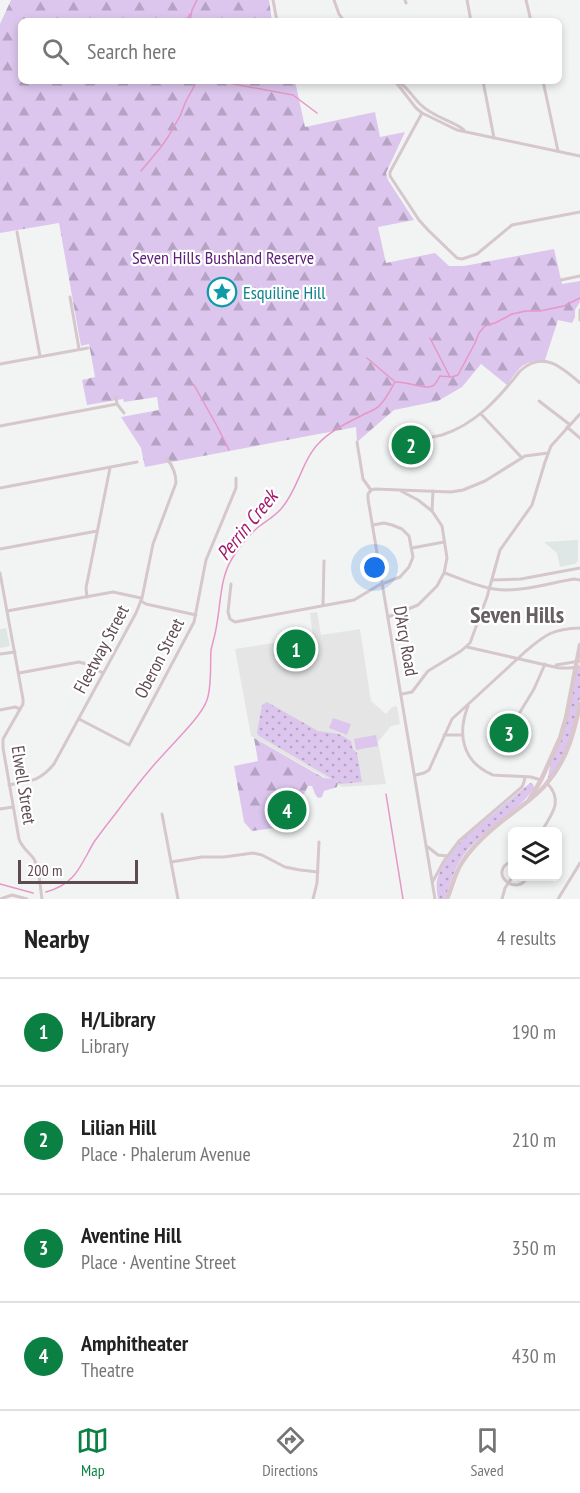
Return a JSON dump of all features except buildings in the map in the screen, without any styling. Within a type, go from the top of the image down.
[{"type":"main road","points":[[529,800],[541,780],[562,732],[578,664],[580,645]]},
{"type":"main road","points":[[447,899],[463,860],[490,831],[534,797],[557,770],[575,728],[580,704]]},
{"type":"street","points":[[273,0],[276,18]]},
{"type":"street","points":[[334,0],[342,18]]},
{"type":"street","points":[[467,0],[470,18]]},
{"type":"street","points":[[526,0],[530,18]]},
{"type":"street","points":[[398,84],[422,113],[451,128],[580,156]]},
{"type":"street","points":[[402,84],[420,105],[465,132]]},
{"type":"street","points":[[484,84],[494,138]]},
{"type":"street","points":[[544,84],[558,152]]},
{"type":"street","points":[[422,113],[402,148],[390,176],[419,220],[457,258],[477,254],[512,225],[580,212]]},
{"type":"street","points":[[17,232],[40,356]]},
{"type":"street","points":[[561,280],[580,276]]},
{"type":"street","points":[[70,297],[79,349]]},
{"type":"street","points":[[580,310],[580,320]]},
{"type":"street","points":[[0,364],[88,348]]},
{"type":"street","points":[[405,441],[444,434],[464,425],[481,414],[520,371],[532,363],[547,362],[558,365],[580,383]]},
{"type":"street","points":[[116,397],[117,404],[124,413]]},
{"type":"street","points":[[539,401],[580,438]]},
{"type":"street","points":[[0,426],[117,404]]},
{"type":"street","points":[[481,414],[522,458]]},
{"type":"street","points":[[401,694],[412,692],[428,671],[467,647],[473,638],[502,545],[532,505],[549,453],[556,440],[580,414]]},
{"type":"street","name":"D'Arcy Road","points":[[357,442],[363,479],[371,490],[368,499],[435,899]]},
{"type":"street","points":[[371,490],[451,492],[463,490],[485,481],[522,458],[549,453]]},
{"type":"street","name":"Fleetway Street","points":[[9,785],[43,776],[58,758],[136,613],[153,544],[176,483],[171,463],[167,459]]},
{"type":"street","points":[[0,488],[137,462]]},
{"type":"street","points":[[87,597],[86,588],[110,468]]},
{"type":"street","name":"Oberon Street","points":[[79,719],[129,745],[196,615],[206,560],[236,488],[236,478]]},
{"type":"street","points":[[388,617],[422,602],[437,586],[444,573],[447,558],[441,523],[432,511],[398,489]]},
{"type":"street","points":[[432,511],[434,492]]},
{"type":"street","points":[[231,584],[228,612],[233,622],[354,600],[400,577],[409,567],[413,557],[409,536],[402,529],[384,523],[373,525]]},
{"type":"street","points":[[0,549],[97,531]]},
{"type":"street","points":[[412,548],[444,542]]},
{"type":"street","points":[[324,561],[324,606]]},
{"type":"street","points":[[492,580],[521,579],[580,568]]},
{"type":"street","points":[[0,573],[23,699],[20,709],[15,707],[0,710]]},
{"type":"street","points":[[444,573],[501,590],[580,580]]},
{"type":"street","points":[[7,611],[113,592],[141,599],[146,604],[196,615]]},
{"type":"street","points":[[416,775],[429,770],[452,719],[538,640],[561,629],[580,628]]},
{"type":"street","points":[[467,647],[567,668],[578,664]]},
{"type":"street","points":[[0,654],[15,652]]},
{"type":"street","points":[[19,673],[79,662],[104,674]]},
{"type":"street","points":[[508,732],[534,688],[545,664]]},
{"type":"street","points":[[468,705],[463,718],[462,735],[472,760],[493,775],[541,780],[547,783],[555,794],[555,808],[544,827]]},
{"type":"street","name":"Elwell Street","points":[[20,709],[2,743],[19,839],[36,864],[42,899]]},
{"type":"street","points":[[444,735],[462,735]]},
{"type":"street","points":[[433,882],[447,856],[466,834],[522,787],[525,777]]},
{"type":"street","points":[[0,809],[13,807]]},
{"type":"street","points":[[162,814],[178,899]]},
{"type":"street","points":[[313,899],[317,883],[319,842]]},
{"type":"street","points":[[428,847],[438,855],[447,856]]},
{"type":"street","points":[[171,862],[253,853],[285,867],[318,872]]},
{"type":"street","points":[[508,863],[502,872],[507,885],[519,886],[525,881]]},
{"type":"street","points":[[558,899],[580,863]]},
{"type":"street","points":[[502,899],[510,881]]},
{"type":"street","points":[[0,899],[12,896],[27,899]]},
{"type":"shaded area","points":[[578,540],[578,561],[575,564],[560,567],[557,553],[544,542]]},
{"type":"shaded area","points":[[317,612],[321,635],[360,629],[371,701],[386,714],[392,707],[397,706],[400,724],[391,726],[378,742],[386,784],[342,787],[251,736],[235,649],[313,637],[310,613]]},
{"type":"shaded area","points":[[6,628],[10,646],[0,648],[0,629]]},
{"type":"green space","name":"Seven Hills Bushland Reserve","points":[[11,0],[269,0],[272,18],[18,18],[18,84],[296,84],[305,127],[375,112],[380,137],[405,132],[386,173],[388,180],[414,220],[378,227],[386,263],[435,253],[449,266],[464,266],[554,249],[562,284],[580,281],[580,302],[575,310],[572,323],[558,320],[545,360],[522,366],[507,385],[481,364],[462,387],[438,401],[394,410],[357,442],[356,427],[145,467],[141,448],[121,417],[159,410],[157,397],[124,402],[123,399],[87,405],[82,380],[95,377],[89,344],[81,346],[59,223],[0,233],[0,24]]},
{"type":"green space","points":[[580,668],[580,698],[571,740],[552,776],[548,778],[551,760],[561,740],[577,669]]},
{"type":"green space","points":[[267,702],[318,731],[339,734],[351,741],[357,753],[362,782],[341,784],[259,736],[257,733],[262,705]]},
{"type":"green space","points":[[333,718],[351,724],[347,735],[329,728]]},
{"type":"green space","points":[[376,735],[378,746],[356,750],[354,739]]},
{"type":"green space","points":[[254,738],[324,778],[333,779],[338,783],[337,787],[324,791],[322,797],[318,798],[312,786],[308,786],[304,794],[292,798],[282,806],[275,828],[252,831],[244,822],[234,766],[258,761]]},
{"type":"green space","points":[[530,783],[534,788],[527,798],[471,846],[463,856],[445,899],[438,899],[437,880],[451,853],[463,839]]},
{"type":"waterway","points":[[191,18],[197,0]]},
{"type":"waterway","points":[[188,18],[190,14]]},
{"type":"waterway","points":[[141,171],[168,137],[195,84]]},
{"type":"waterway","points":[[233,84],[293,95],[317,113]]},
{"type":"waterway","name":"Perrin Creek","points":[[46,892],[56,889],[71,879],[94,842],[133,791],[204,707],[210,688],[211,650],[222,589],[229,565],[249,535],[278,512],[287,501],[308,458],[319,443],[338,428],[378,407],[395,382],[431,387],[440,376],[458,375],[479,333],[487,325],[512,314],[564,306],[580,298]]},
{"type":"waterway","points":[[430,338],[450,377]]},
{"type":"waterway","points":[[367,358],[394,381]]},
{"type":"waterway","points":[[194,385],[229,450]]},
{"type":"waterway","points":[[386,794],[403,899]]},
{"type":"waterway","name":"Perrin Creek","points":[[0,884],[33,893]]},
{"type":"place","name":"Esquiline Hill","points":[[222,292]]},
{"type":"place","name":"Lilian Hill","points":[[411,445]]},
{"type":"place","name":"H/Library","points":[[296,649]]},
{"type":"place","name":"Aventine Hill","points":[[509,733]]},
{"type":"place","name":"Amphitheater","points":[[287,810]]},
{"type":"district","name":"Seven Hills","points":[[517,614]]}]
